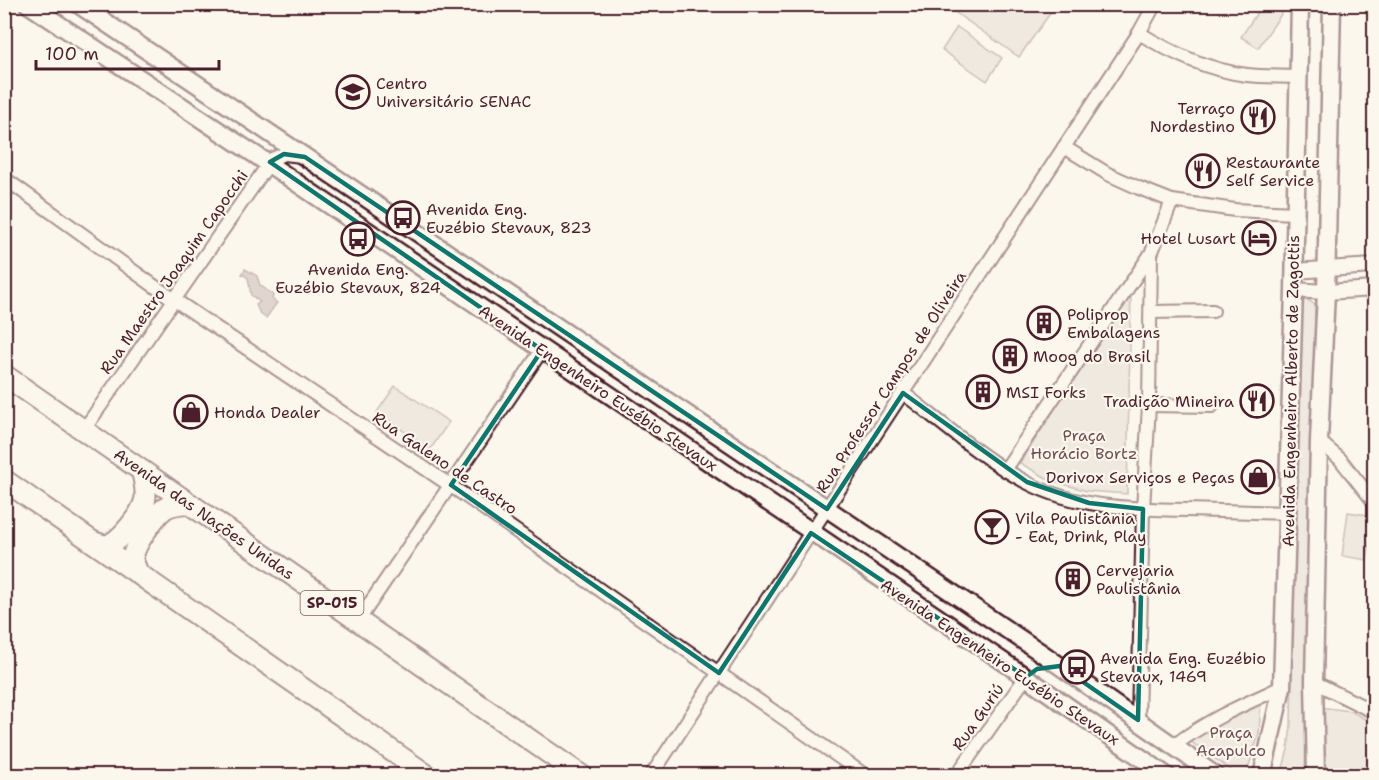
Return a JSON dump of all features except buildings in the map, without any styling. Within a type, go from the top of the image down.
[{"type":"highway","name":"Avenida das Nações Unidas","points":[[4,375],[582,776]]},
{"type":"highway","points":[[93,542],[105,546],[116,542],[143,507],[146,493],[142,471]]},
{"type":"highway","points":[[4,480],[428,776]]},
{"type":"highway","points":[[137,572],[133,558],[145,533],[165,508],[187,503]]},
{"type":"main road","name":"Avenida Engenheiro Eusébio Stevaux","points":[[28,4],[269,164],[1026,677],[1167,776]]},
{"type":"main road","name":"Avenida Engenheiro Eusébio Stevaux","points":[[78,4],[1060,666],[1216,776]]},
{"type":"main road","name":"Avenida Engenheiro Alberto de Zagottis","points":[[1262,776],[1282,687],[1300,4]]},
{"type":"main road","name":"Avenida Engenheiro Alberto de Zagottis","points":[[1316,776],[1314,682],[1327,269],[1332,4]]},
{"type":"main road","points":[[709,464],[727,470],[753,459]]},
{"type":"main road","points":[[1026,677],[1037,669],[1060,666]]},
{"type":"street","name":"Rua Professor Campos de Oliveira","points":[[651,776],[1139,33],[1155,4]]},
{"type":"street","points":[[1139,33],[1167,50],[1198,63],[1246,75],[1298,77]]},
{"type":"street","points":[[1064,147],[1108,174],[1172,201],[1235,210],[1295,213]]},
{"type":"street","name":"Rua Maestro Joaquim Capocchi","points":[[83,430],[176,300],[272,159],[284,154],[305,157]]},
{"type":"street","name":"Rua Galeno de Castro","points":[[4,178],[176,300],[451,485],[866,776]]},
{"type":"street","points":[[1005,470],[1151,254],[1172,201]]},
{"type":"street","points":[[1138,720],[1143,509],[1149,405],[1151,254]]},
{"type":"street","points":[[1294,270],[1374,267],[1371,279],[1374,287],[1326,292],[1294,290]]},
{"type":"street","points":[[1151,312],[1213,311]]},
{"type":"street","points":[[358,621],[542,350]]},
{"type":"street","points":[[903,393],[1005,470],[1057,495],[1089,503],[1143,509],[1288,513]]},
{"type":"street","points":[[1149,405],[1212,406]]},
{"type":"street","points":[[1320,441],[1340,459],[1374,502]]},
{"type":"street","name":"Rua Guriú","points":[[956,776],[1026,677]]},
{"type":"street","points":[[1314,682],[1374,712]]},
{"type":"street","points":[[1175,745],[1227,712],[1282,687]]},
{"type":"highlighted area","points":[[284,154],[305,157],[827,509],[903,393],[1027,482],[1089,503],[1143,509],[1138,720],[1060,666],[1037,669],[1026,677],[811,533],[719,673],[451,485],[542,350],[270,162]]},
{"type":"green space","points":[[1056,4],[1019,57],[949,8],[951,5]]},
{"type":"green space","points":[[1262,5],[1269,5],[1282,13],[1258,48],[1241,37]]},
{"type":"green space","points":[[957,27],[1002,58],[987,81],[942,50]]},
{"type":"green space","name":"Praça Horácio Bortz","points":[[1131,291],[1127,494],[1087,491],[1050,480],[1020,463]]},
{"type":"green space","points":[[1305,300],[1315,305],[1305,775],[1281,776],[1291,726],[1295,483],[1301,303]]},
{"type":"green space","points":[[395,386],[449,422],[430,450],[377,412]]},
{"type":"green space","points":[[1348,512],[1374,516],[1367,560],[1342,556]]},
{"type":"green space","name":"Praça Acapulco","points":[[1261,702],[1259,734],[1246,775],[1238,775],[1187,739]]},
{"type":"green space","points":[[1319,707],[1351,711],[1374,724],[1374,775],[1323,775]]},
{"type":"shaded area","points":[[245,269],[257,276],[260,285],[273,295],[272,299],[277,303],[266,318],[260,314],[256,305],[260,302],[251,295],[248,278],[242,274]]},
{"type":"place","name":"Centro Universitário SENAC","points":[[353,92]]},
{"type":"place","name":"Terraço Nordestino","points":[[1258,117]]},
{"type":"place","name":"Restaurante Self Service","points":[[1203,171]]},
{"type":"place","name":"Avenida Eng. Euzébio Stevaux, 823","points":[[403,218]]},
{"type":"place","name":"Hotel Lusart","points":[[1259,238]]},
{"type":"place","name":"Avenida Eng. Euzébio Stevaux, 824","points":[[358,239]]},
{"type":"place","name":"Poliprop Embalagens","points":[[1044,323]]},
{"type":"place","name":"Moog do Brasil","points":[[1010,356]]},
{"type":"place","name":"MSI Forks","points":[[983,392]]},
{"type":"place","name":"Tradição Mineira","points":[[1257,401]]},
{"type":"place","name":"Honda Dealer","points":[[191,412]]},
{"type":"place","name":"Dorivox Serviços e Peças","points":[[1258,477]]},
{"type":"place","name":"Vila Paulistânia - Eat, Drink, Play","points":[[992,527]]},
{"type":"place","name":"Cervejaria Paulistânia","points":[[1073,579]]},
{"type":"place","name":"Avenida Eng. Euzébio Stevaux, 1469","points":[[1077,667]]}]
